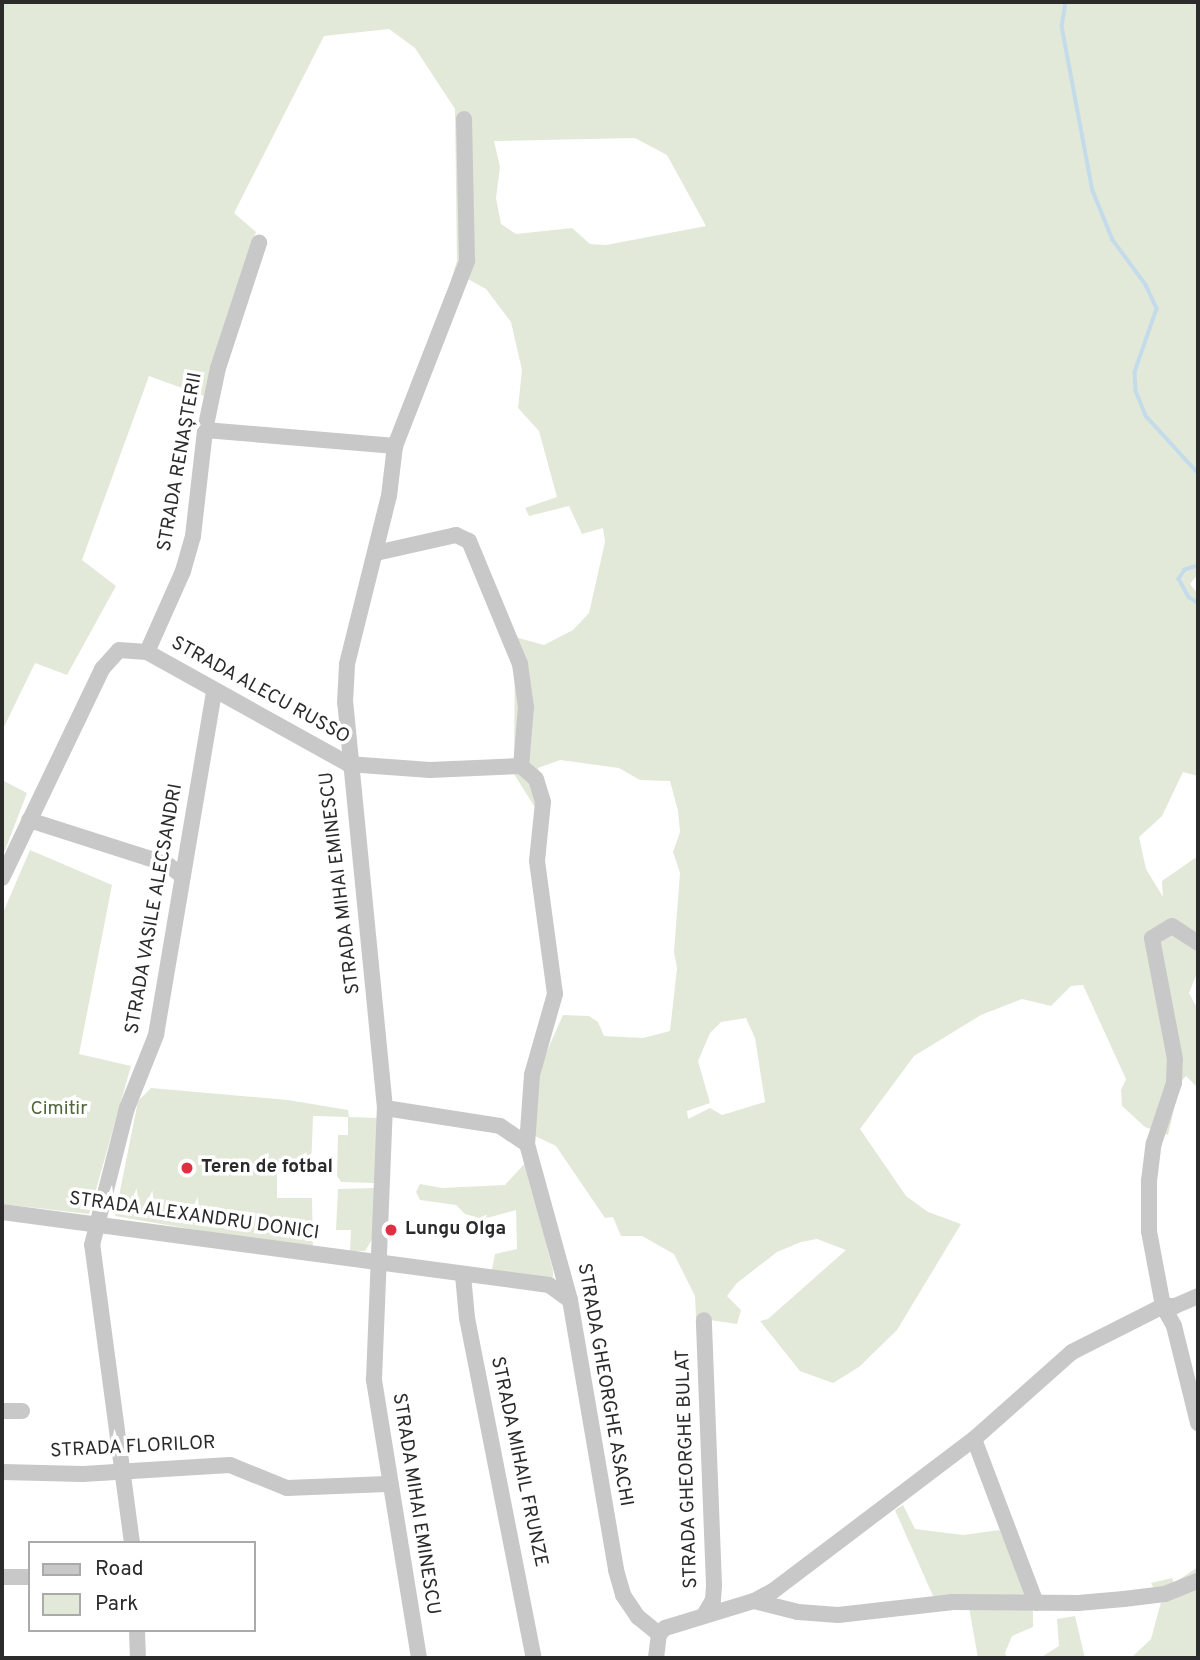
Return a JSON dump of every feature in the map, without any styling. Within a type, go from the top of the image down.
[{"type":"street","name":"STRADA MIHAI EMINESCU","points":[[419,1658],[387,1484],[374,1379],[381,1264],[385,1108],[348,764],[347,664],[376,553],[395,446],[467,261],[464,119]]},
{"type":"street","name":"STRADA RENAȘTERII","points":[[147,652],[183,571],[193,536],[205,430],[218,368],[260,243]]},
{"type":"street","points":[[205,430],[395,446]]},
{"type":"street","points":[[376,553],[456,535],[472,546],[500,624],[520,664],[526,707],[521,766]]},
{"type":"street","points":[[2,878],[110,656],[119,650],[147,652]]},
{"type":"street","name":"STRADA ALECU RUSSO","points":[[147,652],[214,691],[322,746],[348,764],[430,770],[521,766]]},
{"type":"street","name":"STRADA VASILE ALECSANDRI","points":[[132,1541],[126,1472],[103,1348],[92,1245],[94,1224],[104,1205],[127,1108],[156,1035],[214,691]]},
{"type":"street","points":[[322,746],[347,737]]},
{"type":"street","name":"STRADA GHEORGHE ASACHI","points":[[521,766],[536,779],[542,802],[537,861],[555,994],[531,1075],[527,1144],[570,1300],[616,1570],[623,1595],[638,1618],[659,1634]]},
{"type":"street","points":[[29,820],[166,864],[181,875]]},
{"type":"street","points":[[1198,943],[1172,926],[1152,938],[1175,1059],[1174,1083],[1154,1143],[1149,1181],[1149,1231],[1163,1306],[1174,1326],[1198,1423]]},
{"type":"street","points":[[385,1108],[500,1126],[527,1144]]},
{"type":"street","name":"STRADA ALEXANDRU DONICI","points":[[2,1212],[549,1285],[570,1300]]},
{"type":"street","name":"STRADA MIHAIL FRUNZE","points":[[463,1275],[467,1318],[534,1658]]},
{"type":"street","points":[[656,1658],[659,1634],[704,1615],[754,1601],[974,1439],[1072,1352],[1163,1306],[1175,1306],[1198,1296]]},
{"type":"street","name":"STRADA GHEORGHE BULAT","points":[[704,1320],[714,1585],[713,1600],[704,1615]]},
{"type":"street","points":[[2,1411],[22,1411]]},
{"type":"street","points":[[974,1439],[1036,1603]]},
{"type":"street","name":"STRADA FLORILOR","points":[[2,1472],[126,1472],[230,1465],[287,1488],[387,1484]]},
{"type":"street","points":[[2,1577],[28,1577]]},
{"type":"street","points":[[754,1601],[838,1615],[953,1602],[1036,1603],[1151,1596],[1198,1581]]},
{"type":"street","points":[[137,1632],[138,1658]]},
{"type":"green space","points":[[2,2],[1198,2],[1198,574],[1190,584],[1198,594],[1198,776],[1183,772],[1162,816],[1139,837],[1146,869],[1163,897],[1162,881],[1195,858],[1198,861],[1198,971],[1189,993],[1198,1010],[1198,1088],[1186,1076],[1180,1083],[1168,1135],[1145,1127],[1122,1106],[1121,1090],[1126,1079],[1083,985],[1071,986],[1051,1006],[1022,999],[981,1015],[914,1056],[860,1129],[906,1196],[928,1212],[961,1224],[897,1330],[859,1367],[833,1383],[800,1371],[760,1321],[768,1319],[846,1250],[817,1239],[777,1252],[737,1283],[727,1296],[741,1310],[737,1324],[696,1318],[695,1296],[674,1254],[642,1236],[621,1236],[613,1217],[605,1218],[556,1146],[535,1136],[535,1078],[563,1015],[589,1016],[598,1022],[604,1036],[643,1038],[670,1031],[677,968],[674,952],[680,873],[673,852],[680,832],[678,811],[670,781],[640,780],[619,768],[560,760],[538,768],[550,803],[534,806],[514,774],[515,637],[544,645],[573,630],[589,613],[605,542],[603,528],[582,534],[569,506],[529,516],[525,508],[557,497],[539,431],[518,408],[522,370],[511,322],[486,289],[468,279],[450,283],[457,261],[455,109],[415,48],[389,29],[324,36],[234,213],[256,232],[204,396],[149,376],[82,560],[116,586],[67,675],[35,663],[2,731]],"holes":[[[635,138],[667,155],[706,226],[606,245],[590,244],[572,228],[516,234],[501,224],[496,198],[500,167],[494,141]],[[746,1018],[755,1038],[765,1102],[722,1115],[710,1108],[688,1119],[687,1111],[710,1103],[698,1061],[710,1033],[721,1022]]]},
{"type":"green space","points":[[2,780],[27,793],[2,858]]},
{"type":"green space","name":"Cimitir","points":[[30,850],[112,885],[79,1054],[131,1066],[89,1214],[2,1204],[2,915]]},
{"type":"green space","points":[[151,1088],[288,1100],[348,1110],[349,1117],[378,1118],[375,1183],[341,1182],[337,1176],[338,1135],[348,1135],[348,1117],[313,1116],[311,1170],[277,1170],[277,1198],[312,1198],[313,1250],[115,1216],[138,1101]]},
{"type":"green space","points":[[526,1162],[553,1271],[553,1277],[544,1281],[491,1274],[495,1254],[517,1249],[516,1210],[483,1219],[465,1214],[456,1205],[420,1200],[416,1192],[420,1184],[442,1188],[505,1185]]},
{"type":"green space","points":[[375,1188],[373,1238],[365,1251],[350,1251],[351,1230],[336,1230],[338,1189]]},
{"type":"green space","points":[[903,1505],[915,1529],[963,1535],[999,1530],[1010,1545],[1033,1612],[1033,1627],[1012,1636],[1005,1653],[1007,1658],[978,1658],[967,1596],[933,1596],[895,1510]]},
{"type":"green space","points":[[1198,1567],[1198,1658],[1131,1658],[1151,1639],[1161,1602],[1151,1583],[1172,1578],[1174,1583]]},
{"type":"green space","points":[[1075,1616],[1085,1658],[1040,1658],[1059,1646],[1057,1619]]},
{"type":"waterway","points":[[1066,2],[1062,26],[1093,191],[1113,240],[1146,285],[1157,309],[1135,372],[1136,391],[1146,416],[1198,473]]},
{"type":"waterway","points":[[1198,566],[1185,570],[1179,579],[1189,597],[1198,603]]},
{"type":"place","name":"Teren de fotbal","points":[[187,1168]]},
{"type":"place","name":"Lungu Olga","points":[[391,1230]]}]
